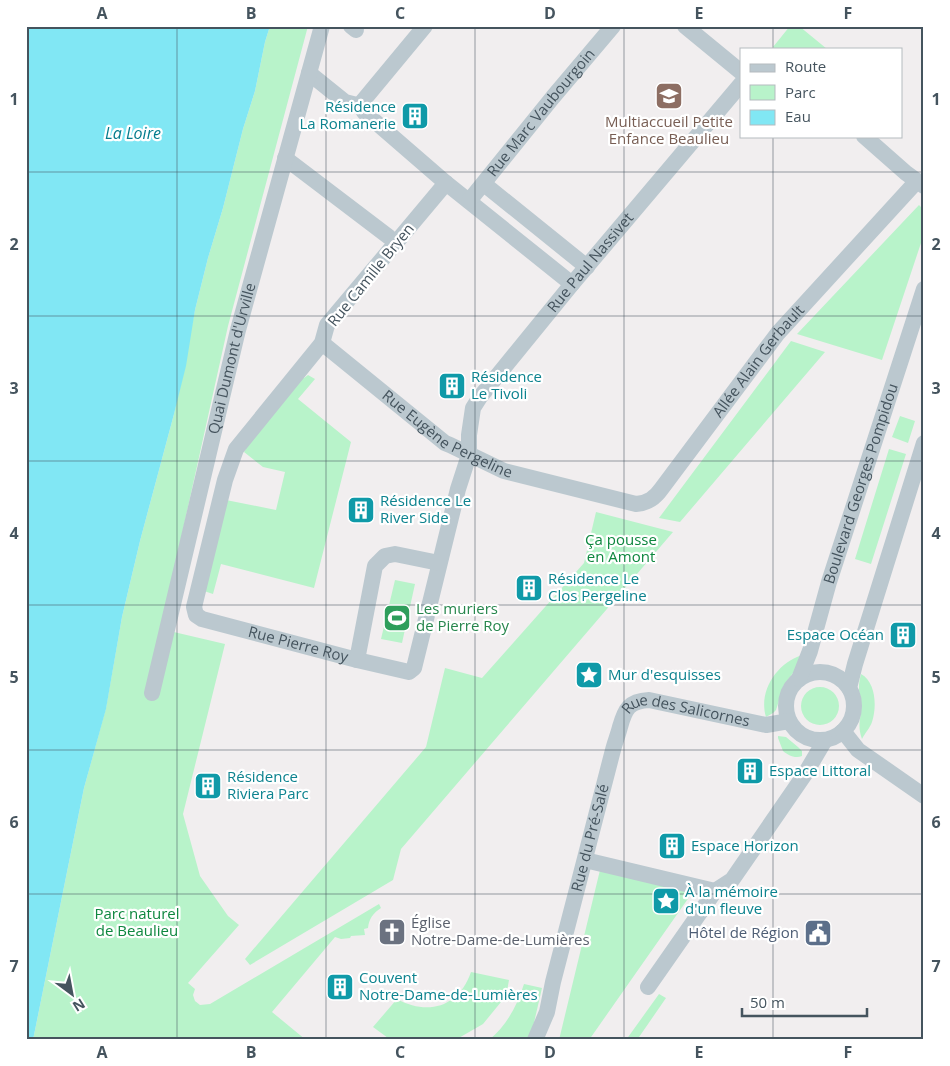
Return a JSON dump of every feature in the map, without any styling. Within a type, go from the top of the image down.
[{"type":"street","name":"Quai Dumont d'Urville","points":[[152,693],[238,330],[322,26]]},
{"type":"street","points":[[425,26],[362,102],[361,106],[364,112],[446,183],[572,284]]},
{"type":"street","name":"Rue Marc Vaubourgoin","points":[[469,201],[553,97],[614,26]]},
{"type":"street","points":[[685,26],[740,71]]},
{"type":"street","points":[[309,73],[345,102],[361,106]]},
{"type":"street","name":"Rue Paul Nassivet","points":[[409,672],[414,668],[458,489],[469,455],[469,435],[473,408],[572,284],[740,85]]},
{"type":"street","points":[[866,138],[920,184]]},
{"type":"street","points":[[285,158],[390,237]]},
{"type":"street","name":"Rue Camille Bryen","points":[[243,439],[322,343],[327,325],[446,183]]},
{"type":"street","points":[[484,184],[587,267]]},
{"type":"street","name":"Allée Alain Gerbault","points":[[589,492],[636,504],[646,503],[653,499],[778,333],[920,184]]},
{"type":"street","name":"Boulevard Georges Pompidou","points":[[800,679],[810,651],[829,582],[924,289]]},
{"type":"street","name":"Rue Eugène Pergeline","points":[[322,343],[445,442],[504,471],[589,492]]},
{"type":"street","name":"Quai Dumont d'Urville","points":[[194,607],[225,480],[236,448],[243,439]]},
{"type":"street","points":[[849,688],[924,443]]},
{"type":"street","points":[[357,660],[375,566],[384,556],[395,554],[439,563]]},
{"type":"street","name":"Rue Pierre Roy","points":[[194,607],[196,615],[202,619],[409,672]]},
{"type":"street","points":[[813,673],[827,673],[838,677],[849,688],[853,698],[854,710],[851,720],[836,736],[825,740],[813,739],[804,736],[790,721],[786,711],[787,700],[792,686],[800,679],[813,673]]},
{"type":"street","name":"Rue des Salicornes","points":[[613,750],[624,712],[630,705],[643,700],[766,725],[790,721]]},
{"type":"street","points":[[843,730],[858,750],[924,796]]},
{"type":"street","points":[[648,987],[715,891],[732,880],[805,774],[825,740]]},
{"type":"street","name":"Rue du Pré-Salé","points":[[536,1040],[547,1012],[557,965],[613,750]]},
{"type":"street","points":[[585,860],[715,891]]},
{"type":"green space","name":"Parc naturel de Beaulieu","points":[[270,26],[308,26],[228,326],[161,629],[225,644],[183,814],[200,876],[228,916],[239,925],[188,983],[195,989],[193,995],[195,1001],[200,1005],[210,1004],[379,904],[381,908],[372,916],[368,928],[364,929],[365,935],[341,939],[335,937],[272,1012],[306,1040],[33,1040],[84,788],[106,708],[122,617],[174,414],[195,310],[208,258],[255,91]]},
{"type":"green space","points":[[790,26],[799,26],[826,48],[774,48]]},
{"type":"green space","points":[[919,205],[924,210],[924,234],[882,360],[797,334]]},
{"type":"green space","points":[[791,341],[825,352],[680,522],[659,518]]},
{"type":"green space","points":[[308,375],[315,379],[298,399],[351,442],[314,588],[221,564],[213,594],[204,591],[226,500],[276,510],[285,472],[263,467],[244,452],[246,449],[243,446],[302,376],[304,378]]},
{"type":"green space","points":[[900,416],[915,421],[908,443],[892,437]]},
{"type":"green space","points":[[889,449],[906,454],[871,564],[855,559]]},
{"type":"green space","name":"Ça pousse en Amont","points":[[596,512],[673,532],[401,849],[393,880],[250,965],[245,959],[426,747],[445,668],[482,678],[584,563]]},
{"type":"green space","name":"Les muriers de Pierre Roy","points":[[395,580],[415,584],[402,643],[381,639]]},
{"type":"green space","points":[[802,655],[796,669],[784,685],[776,710],[766,717],[765,697],[772,679],[785,664]]},
{"type":"green space","points":[[861,674],[870,683],[875,702],[872,722],[862,739],[859,726]]},
{"type":"green space","points":[[820,687],[833,693],[839,706],[833,719],[820,725],[807,719],[801,706],[807,693]]},
{"type":"green space","points":[[778,736],[786,737],[798,747],[802,751],[802,756],[794,757],[783,751]]},
{"type":"green space","points":[[600,870],[692,893],[589,1040],[559,1040]]},
{"type":"green space","points":[[471,972],[509,980],[507,991],[501,1002],[483,1024],[457,1039],[395,1040],[388,1038],[373,1027],[397,999],[420,1007],[441,1005],[450,1000],[466,984]]},
{"type":"green space","points":[[524,984],[542,988],[530,1040],[489,1040],[511,1015]]},
{"type":"green space","points":[[659,994],[666,998],[637,1040],[626,1040]]},
{"type":"water","name":"La Loire","points":[[26,26],[270,26],[255,91],[208,258],[195,310],[186,366],[122,617],[106,709],[84,788],[33,1040],[26,1040]]},
{"type":"place","name":"Multiaccueil Petite Enfance Beaulieu","points":[[669,96]]},
{"type":"place","name":"Résidence La Romanerie","points":[[415,116]]},
{"type":"place","name":"Résidence Le Tivoli","points":[[452,386]]},
{"type":"place","name":"Résidence Le River Side","points":[[361,510]]},
{"type":"place","name":"Résidence Le Clos Pergeline","points":[[529,588]]},
{"type":"place","name":"Les muriers de Pierre Roy","points":[[397,618]]},
{"type":"place","name":"Espace Océan","points":[[903,635]]},
{"type":"place","name":"Mur d'esquisses","points":[[589,675]]},
{"type":"place","name":"Espace Littoral","points":[[750,771]]},
{"type":"place","name":"Résidence Riviera Parc","points":[[208,786]]},
{"type":"place","name":"Espace Horizon","points":[[672,846]]},
{"type":"place","name":"À la mémoire d'un fleuve","points":[[666,901]]},
{"type":"place","name":"Église Notre-Dame-de-Lumières","points":[[392,932]]},
{"type":"place","name":"Hôtel de Région","points":[[818,933]]},
{"type":"place","name":"Couvent Notre-Dame-de-Lumières","points":[[340,987]]}]
